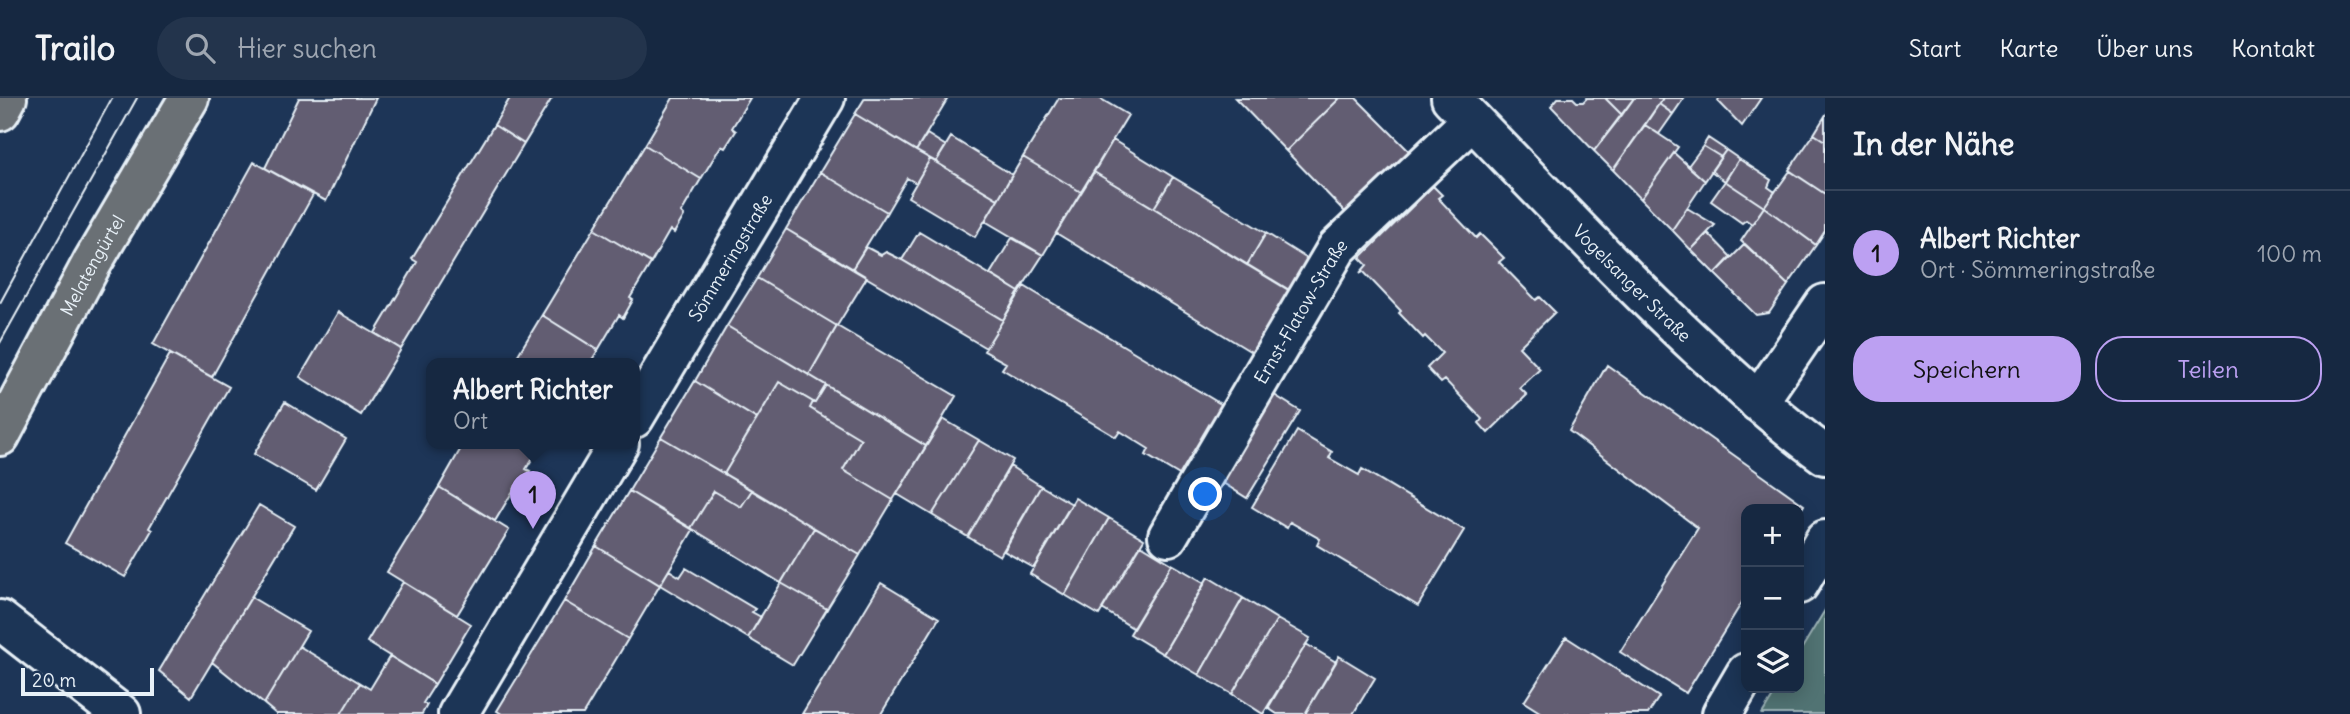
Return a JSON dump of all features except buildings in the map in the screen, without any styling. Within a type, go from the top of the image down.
[{"type":"main road","points":[[0,111],[7,98]]},
{"type":"main road","name":"Melatengürtel","points":[[0,436],[92,263],[189,98]]},
{"type":"street","name":"Sömmeringstraße","points":[[640,410],[825,98]]},
{"type":"street","name":"Vogelsanger Straße","points":[[1462,109],[1640,292],[1759,402],[1825,455]]},
{"type":"street","name":"Ernst-Flatow-Straße","points":[[1168,536],[1336,248],[1462,109]]},
{"type":"street","points":[[1759,402],[1825,304]]},
{"type":"street","points":[[458,714],[615,449]]},
{"type":"street","points":[[1804,576],[1825,540]]},
{"type":"street","points":[[0,620],[121,714]]},
{"type":"street","points":[[1722,714],[1741,682]]},
{"type":"green space","points":[[1825,610],[1825,714],[1762,714],[1775,693],[1804,693],[1804,645]]},
{"type":"tram line","points":[[0,303],[112,98]]},
{"type":"tram line","points":[[0,343],[137,98]]},
{"type":"place","name":"Albert Richter","points":[[533,529]]}]
